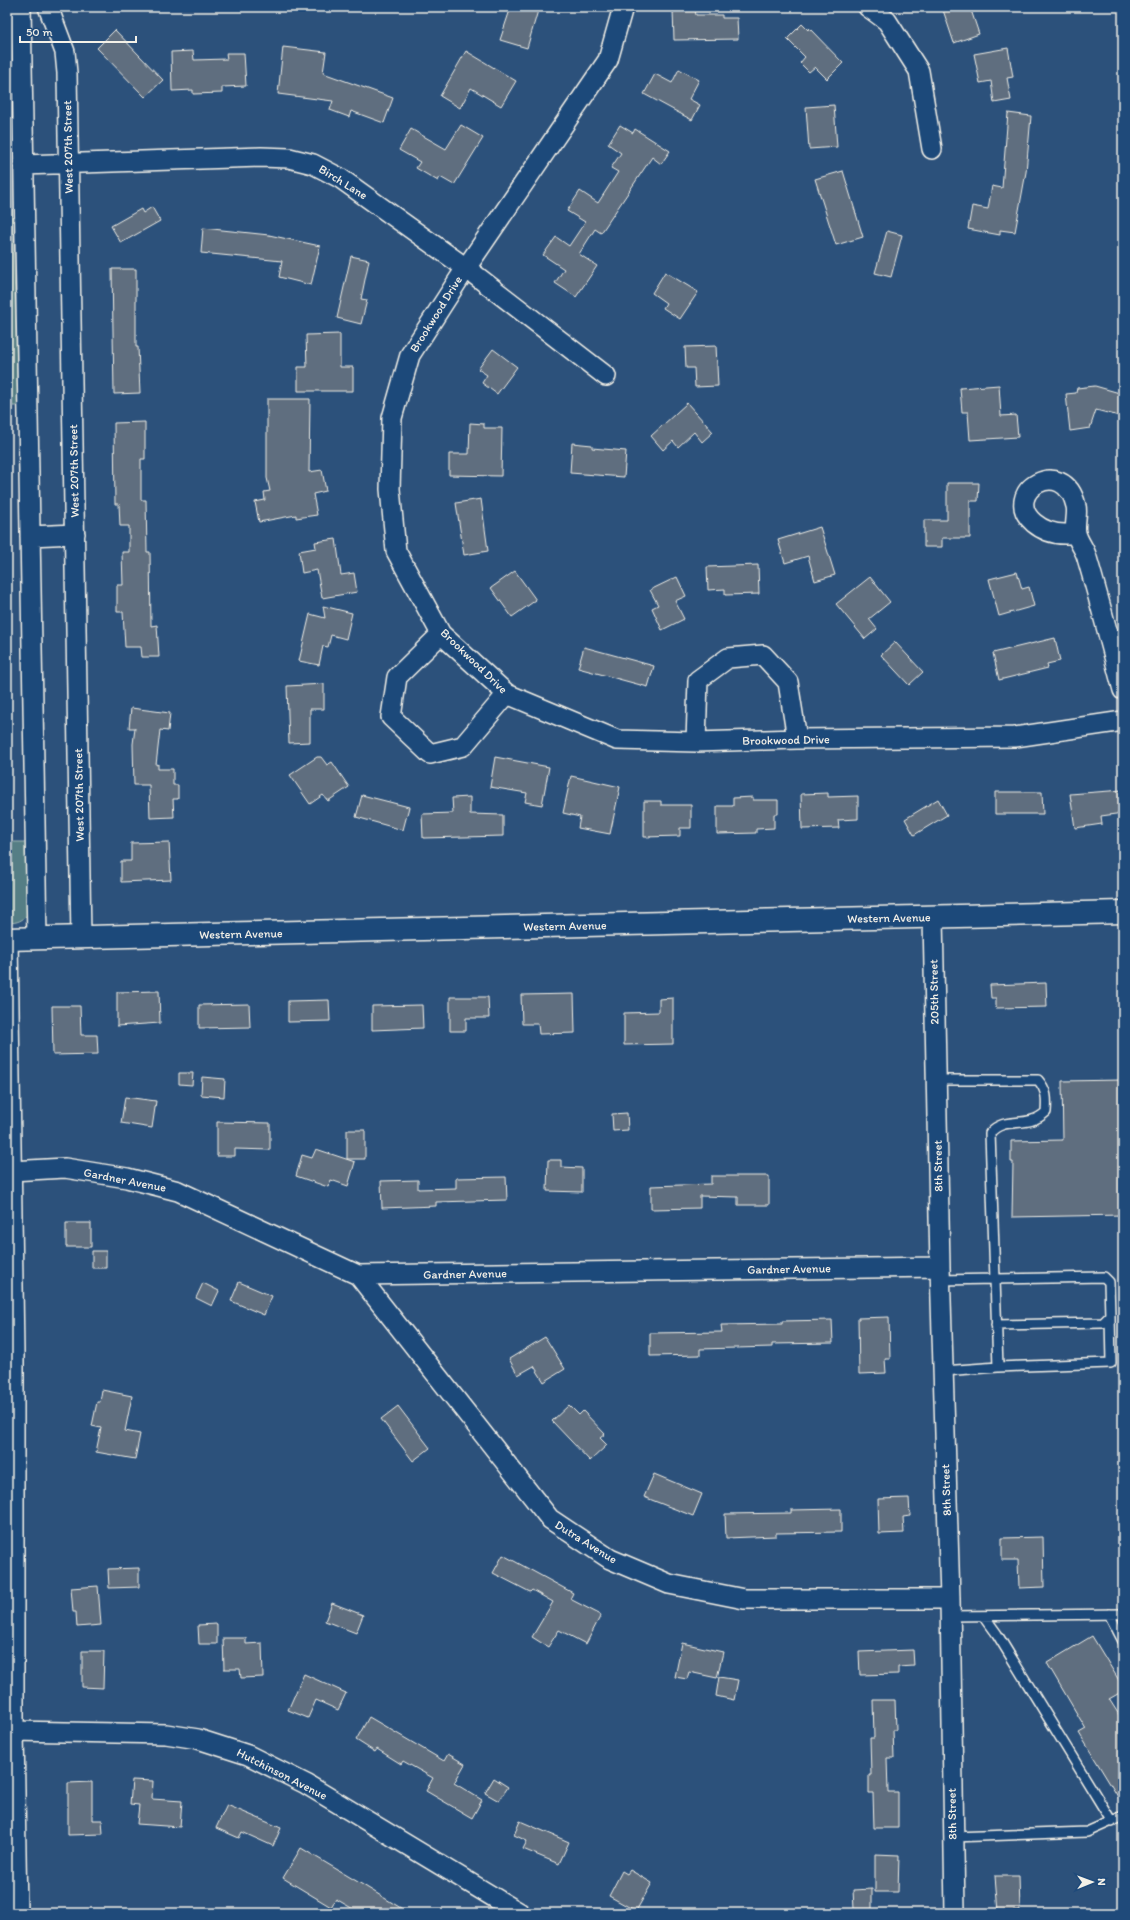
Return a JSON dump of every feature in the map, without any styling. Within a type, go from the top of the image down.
[{"type":"main road","name":"Western Avenue","points":[[8,939],[1123,912]]},
{"type":"street","points":[[20,7],[37,939]]},
{"type":"street","name":"West 207th Street","points":[[48,7],[65,52],[69,164],[81,938]]},
{"type":"street","name":"Brookwood Drive","points":[[623,7],[608,60],[466,268],[410,355],[392,418],[390,489],[396,551],[441,634],[507,694],[618,740],[696,742],[797,739],[1015,737],[1123,721]]},
{"type":"street","points":[[868,7],[887,21],[919,71],[932,149]]},
{"type":"street","name":"Birch Lane","points":[[23,164],[69,164],[261,157],[289,158],[313,164],[340,178],[466,268],[606,376]]},
{"type":"street","points":[[1076,533],[1087,555],[1123,690]]},
{"type":"street","points":[[30,536],[75,534]]},
{"type":"street","points":[[441,634],[397,677],[391,717],[430,754],[463,746],[507,694]]},
{"type":"street","points":[[696,742],[698,680],[728,658],[763,655],[788,682],[797,739]]},
{"type":"street","name":"205th Street","points":[[933,917],[936,1074]]},
{"type":"street","points":[[8,939],[11,1171],[14,1731],[17,1913]]},
{"type":"street","name":"8th Street","points":[[936,1074],[940,1273],[950,1608],[954,1913]]},
{"type":"street","name":"Gardner Avenue","points":[[11,1171],[64,1168],[127,1178],[178,1191],[358,1275],[940,1273]]},
{"type":"street","name":"Dutra Avenue","points":[[358,1275],[550,1520],[610,1559],[669,1584],[744,1599],[950,1608]]},
{"type":"street","name":"Hutchinson Avenue","points":[[14,1731],[166,1734],[198,1739],[248,1755],[306,1784],[520,1913]]},
{"type":"lane","points":[[936,1074],[1038,1080],[1044,1087],[1047,1096],[1046,1112],[1039,1119],[1025,1123],[1006,1123],[994,1128],[990,1133],[998,1367]]},
{"type":"lane","points":[[940,1273],[995,1277],[1104,1277],[1109,1282],[1111,1363],[998,1367],[943,1371]]},
{"type":"lane","points":[[996,1325],[1103,1323],[1110,1316]]},
{"type":"lane","points":[[950,1608],[984,1616],[1123,1614]]},
{"type":"lane","points":[[1109,1614],[1123,1641]]},
{"type":"lane","points":[[984,1616],[997,1634],[1112,1822]]},
{"type":"lane","points":[[952,1837],[1087,1832],[1123,1816]]},
{"type":"green space","points":[[7,7],[14,7],[8,58],[18,406],[7,406]]},
{"type":"green space","points":[[7,842],[32,842],[32,901],[26,916],[22,920],[12,923],[7,923]]},
{"type":"building","points":[[511,7],[539,7],[527,48],[500,40]]},
{"type":"building","points":[[942,7],[970,7],[979,34],[954,43]]},
{"type":"building","points":[[673,10],[695,10],[696,15],[722,15],[722,18],[737,18],[738,39],[674,40]]},
{"type":"building","points":[[802,24],[808,30],[809,28],[843,63],[827,79],[815,67],[809,72],[800,63],[805,57],[787,39]]},
{"type":"building","points":[[115,30],[163,80],[145,97],[97,48]]},
{"type":"building","points":[[283,47],[326,52],[323,73],[393,98],[384,123],[351,111],[349,117],[330,110],[333,101],[278,94]]},
{"type":"building","points":[[1008,48],[1013,77],[1007,78],[1011,100],[994,103],[991,81],[980,83],[974,54]]},
{"type":"building","points":[[193,51],[194,60],[227,59],[226,53],[244,53],[246,86],[222,87],[222,93],[193,94],[193,90],[172,91],[171,52]]},
{"type":"building","points":[[466,51],[516,81],[501,106],[471,88],[460,108],[440,96]]},
{"type":"building","points":[[679,69],[699,80],[689,99],[700,105],[692,120],[644,94],[655,74],[672,83]]},
{"type":"building","points":[[834,105],[837,147],[809,149],[806,107]]},
{"type":"building","points":[[1008,113],[1031,116],[1026,172],[1015,232],[1000,230],[1000,235],[968,229],[972,206],[988,209],[992,186],[1002,188]]},
{"type":"building","points":[[461,125],[483,138],[454,185],[440,177],[438,181],[416,168],[420,162],[399,150],[411,129],[446,149]]},
{"type":"building","points":[[620,125],[633,133],[635,129],[670,151],[661,164],[652,157],[601,233],[595,229],[579,254],[597,266],[576,297],[555,283],[564,269],[543,255],[556,237],[569,246],[585,222],[567,211],[580,191],[598,203],[618,172],[611,168],[621,153],[608,144]]},
{"type":"building","points":[[843,171],[863,237],[836,245],[815,179]]},
{"type":"building","points":[[152,207],[160,221],[121,243],[111,226],[141,209],[143,213]]},
{"type":"building","points":[[203,228],[269,235],[320,246],[311,285],[279,277],[282,261],[201,253]]},
{"type":"building","points":[[887,231],[902,235],[891,277],[875,273]]},
{"type":"building","points":[[351,256],[369,260],[361,299],[367,300],[361,324],[337,318]]},
{"type":"building","points":[[112,269],[136,269],[136,347],[138,347],[140,393],[114,394]]},
{"type":"building","points":[[665,272],[698,292],[680,319],[663,308],[666,303],[652,293]]},
{"type":"building","points":[[340,334],[340,367],[353,367],[353,391],[298,391],[298,367],[307,367],[306,335]]},
{"type":"building","points":[[716,346],[718,386],[695,387],[694,368],[686,368],[685,347]]},
{"type":"building","points":[[493,349],[517,367],[497,394],[482,383],[487,375],[478,369]]},
{"type":"building","points":[[999,385],[1001,416],[1016,415],[1018,437],[970,440],[968,412],[962,412],[960,388]]},
{"type":"building","points":[[1095,386],[1123,394],[1123,417],[1096,410],[1090,428],[1070,431],[1066,394],[1076,393],[1077,388]]},
{"type":"building","points":[[267,399],[310,399],[309,472],[322,470],[326,491],[313,494],[317,515],[296,518],[296,515],[259,522],[255,502],[265,500],[264,492],[270,491],[267,478]]},
{"type":"building","points":[[687,403],[713,432],[702,442],[694,432],[678,447],[673,441],[663,450],[651,436]]},
{"type":"building","points":[[145,422],[145,459],[141,459],[141,500],[146,500],[147,552],[150,552],[151,626],[157,625],[159,657],[142,657],[141,647],[125,647],[123,612],[117,612],[117,585],[123,585],[122,552],[129,552],[129,526],[120,526],[119,504],[115,504],[114,423]]},
{"type":"building","points":[[470,423],[484,424],[484,428],[502,428],[501,476],[449,475],[449,454],[469,454]]},
{"type":"building","points":[[572,443],[592,445],[592,448],[626,451],[624,477],[570,473]]},
{"type":"building","points":[[947,483],[979,483],[978,501],[970,501],[970,538],[942,538],[942,547],[924,547],[924,520],[947,520]]},
{"type":"building","points":[[481,499],[488,551],[464,555],[456,503]]},
{"type":"building","points":[[820,527],[835,575],[815,581],[808,556],[785,563],[778,540]]},
{"type":"building","points":[[336,539],[341,575],[354,573],[357,592],[322,598],[317,570],[302,573],[299,551],[316,548],[315,542]]},
{"type":"building","points":[[758,565],[759,594],[725,595],[725,589],[708,590],[707,567]]},
{"type":"building","points":[[515,571],[536,600],[512,617],[491,588]]},
{"type":"building","points":[[1017,572],[1022,589],[1029,587],[1034,606],[999,616],[989,579]]},
{"type":"building","points":[[677,577],[686,596],[675,601],[684,619],[662,630],[652,608],[658,605],[650,590]]},
{"type":"building","points":[[870,577],[890,602],[869,619],[877,629],[865,639],[836,604]]},
{"type":"building","points":[[323,606],[352,613],[346,639],[331,635],[328,647],[323,646],[319,665],[299,661],[310,614],[325,618]]},
{"type":"building","points":[[1055,638],[1060,661],[1047,664],[1048,668],[999,680],[993,653]]},
{"type":"building","points":[[895,642],[923,672],[909,685],[881,655]]},
{"type":"building","points":[[584,647],[654,666],[648,687],[578,668]]},
{"type":"building","points":[[324,684],[324,709],[310,709],[310,742],[289,743],[287,686]]},
{"type":"building","points":[[131,708],[170,713],[168,731],[160,730],[156,765],[158,764],[158,769],[173,769],[173,785],[178,785],[178,799],[173,799],[174,817],[150,818],[149,785],[134,785],[133,744],[135,728],[129,728]]},
{"type":"building","points":[[317,757],[321,757],[327,765],[332,762],[349,787],[328,801],[323,795],[310,804],[290,775]]},
{"type":"building","points":[[495,757],[549,767],[542,805],[525,802],[527,793],[490,787]]},
{"type":"building","points":[[571,776],[620,787],[610,834],[578,828],[580,817],[563,813]]},
{"type":"building","points":[[1123,790],[1123,813],[1101,816],[1102,824],[1075,828],[1070,794]]},
{"type":"building","points":[[995,792],[1042,792],[1043,814],[995,814]]},
{"type":"building","points":[[828,793],[828,797],[858,796],[858,819],[838,820],[839,828],[802,829],[801,794]]},
{"type":"building","points":[[362,795],[409,807],[403,830],[356,817]]},
{"type":"building","points":[[470,797],[470,814],[503,815],[503,836],[423,838],[422,814],[453,813],[452,798]]},
{"type":"building","points":[[753,797],[753,800],[778,800],[778,814],[774,814],[774,828],[756,829],[756,833],[717,834],[717,806],[733,806],[733,798]]},
{"type":"building","points":[[938,799],[947,815],[914,835],[905,819]]},
{"type":"building","points":[[644,801],[661,801],[661,805],[691,805],[691,828],[680,828],[680,836],[644,837]]},
{"type":"building","points":[[169,842],[171,880],[121,882],[121,861],[131,861],[131,843]]},
{"type":"building","points":[[1046,983],[1047,1007],[996,1008],[996,998],[991,998],[990,985]]},
{"type":"building","points":[[159,991],[160,1023],[117,1026],[117,992]]},
{"type":"building","points":[[574,994],[575,1033],[539,1034],[538,1024],[522,1024],[521,995]]},
{"type":"building","points":[[450,997],[488,997],[489,1018],[466,1018],[466,1031],[450,1031]]},
{"type":"building","points":[[673,998],[673,1044],[624,1045],[624,1013],[659,1012],[659,999]]},
{"type":"building","points":[[329,1000],[330,1021],[288,1022],[288,1001]]},
{"type":"building","points":[[249,1004],[250,1027],[199,1028],[199,1005]]},
{"type":"building","points":[[422,1005],[423,1028],[372,1030],[372,1006]]},
{"type":"building","points":[[52,1006],[80,1006],[81,1035],[97,1035],[98,1054],[53,1055]]},
{"type":"building","points":[[179,1073],[193,1073],[192,1085],[179,1084]]},
{"type":"building","points":[[202,1077],[225,1079],[224,1097],[201,1095]]},
{"type":"building","points":[[1123,1080],[1123,1215],[1012,1217],[1013,1162],[1011,1162],[1011,1141],[1063,1140],[1062,1081]]},
{"type":"building","points":[[125,1097],[156,1101],[152,1128],[121,1123]]},
{"type":"building","points":[[627,1113],[628,1130],[613,1131],[612,1114]]},
{"type":"building","points":[[217,1122],[270,1123],[270,1150],[235,1149],[235,1156],[217,1156]]},
{"type":"building","points":[[347,1130],[365,1130],[365,1159],[347,1159]]},
{"type":"building","points":[[316,1149],[355,1162],[348,1186],[331,1180],[328,1187],[296,1176],[302,1155],[312,1158]]},
{"type":"building","points":[[548,1160],[561,1160],[561,1167],[582,1168],[582,1192],[547,1191]]},
{"type":"building","points":[[711,1176],[769,1176],[769,1205],[738,1205],[738,1197],[700,1196],[700,1208],[651,1209],[651,1186],[711,1184]]},
{"type":"building","points":[[506,1177],[507,1200],[436,1202],[436,1206],[382,1208],[381,1181],[418,1180],[418,1189],[456,1188],[456,1178]]},
{"type":"building","points":[[66,1223],[91,1223],[91,1247],[66,1247]]},
{"type":"building","points":[[92,1251],[106,1251],[106,1268],[92,1268]]},
{"type":"building","points":[[239,1282],[272,1296],[264,1315],[231,1301]]},
{"type":"building","points":[[203,1283],[219,1291],[212,1306],[196,1298]]},
{"type":"building","points":[[889,1317],[890,1359],[885,1359],[886,1373],[859,1374],[858,1318]]},
{"type":"building","points":[[832,1320],[833,1343],[772,1344],[772,1347],[700,1349],[700,1355],[650,1356],[650,1333],[722,1332],[721,1325],[782,1324],[782,1321]]},
{"type":"building","points":[[545,1337],[565,1369],[544,1382],[534,1366],[518,1375],[509,1359]]},
{"type":"building","points":[[102,1390],[132,1396],[125,1431],[140,1434],[135,1459],[96,1452],[101,1428],[92,1426],[97,1402],[100,1402]]},
{"type":"building","points":[[569,1405],[579,1415],[583,1411],[605,1434],[600,1438],[607,1445],[590,1461],[552,1421]]},
{"type":"building","points":[[398,1406],[430,1448],[413,1461],[381,1419]]},
{"type":"building","points":[[654,1474],[702,1494],[693,1516],[644,1497]]},
{"type":"building","points":[[909,1498],[910,1516],[903,1517],[904,1533],[879,1534],[878,1499]]},
{"type":"building","points":[[841,1509],[841,1532],[776,1533],[776,1536],[726,1538],[725,1514],[791,1513],[791,1510]]},
{"type":"building","points":[[1043,1537],[1044,1587],[1019,1588],[1018,1560],[1002,1560],[1002,1538]]},
{"type":"building","points":[[503,1555],[573,1593],[570,1599],[601,1615],[586,1644],[559,1630],[548,1647],[532,1637],[553,1602],[532,1590],[530,1592],[493,1573]]},
{"type":"building","points":[[139,1568],[139,1587],[109,1588],[108,1569]]},
{"type":"building","points":[[98,1586],[101,1625],[77,1627],[76,1612],[73,1612],[71,1588]]},
{"type":"building","points":[[332,1603],[363,1615],[356,1633],[325,1621]]},
{"type":"building","points":[[217,1624],[217,1644],[199,1644],[198,1625]]},
{"type":"building","points":[[1092,1636],[1123,1687],[1123,1691],[1109,1699],[1123,1721],[1123,1805],[1079,1733],[1086,1729],[1047,1663]]},
{"type":"building","points":[[223,1638],[246,1638],[246,1644],[262,1643],[263,1677],[241,1678],[240,1669],[224,1669]]},
{"type":"building","points":[[682,1643],[723,1652],[717,1678],[689,1672],[687,1679],[675,1677]]},
{"type":"building","points":[[913,1650],[914,1666],[898,1667],[898,1674],[860,1675],[859,1652]]},
{"type":"building","points":[[82,1651],[104,1651],[103,1688],[82,1687]]},
{"type":"building","points":[[304,1674],[346,1693],[338,1710],[316,1700],[308,1718],[288,1710]]},
{"type":"building","points":[[719,1677],[738,1680],[734,1700],[716,1696]]},
{"type":"building","points":[[873,1700],[895,1700],[896,1730],[893,1730],[894,1758],[887,1758],[888,1792],[898,1792],[898,1828],[874,1828],[873,1793],[869,1793],[869,1775],[871,1775],[870,1738],[874,1738]]},
{"type":"building","points":[[369,1717],[444,1761],[448,1754],[465,1764],[454,1783],[482,1800],[472,1818],[426,1791],[433,1778],[403,1761],[401,1764],[377,1749],[375,1752],[356,1740]]},
{"type":"building","points":[[494,1778],[508,1787],[499,1801],[485,1793]]},
{"type":"building","points":[[132,1780],[153,1781],[152,1799],[182,1801],[180,1827],[137,1824],[139,1805],[130,1804]]},
{"type":"building","points":[[92,1782],[92,1820],[102,1820],[103,1834],[68,1835],[68,1783]]},
{"type":"building","points":[[227,1805],[281,1828],[273,1846],[242,1832],[239,1838],[216,1828]]},
{"type":"building","points":[[520,1821],[569,1842],[559,1864],[523,1849],[527,1841],[514,1835]]},
{"type":"building","points":[[301,1848],[409,1913],[360,1913],[336,1899],[331,1907],[283,1878]]},
{"type":"building","points":[[875,1854],[899,1855],[898,1892],[875,1892]]},
{"type":"building","points":[[630,1870],[652,1883],[636,1911],[609,1896],[622,1871],[627,1874]]},
{"type":"building","points":[[995,1876],[1019,1876],[1020,1911],[998,1912]]},
{"type":"building","points":[[872,1889],[872,1909],[854,1909],[853,1890]]}]
